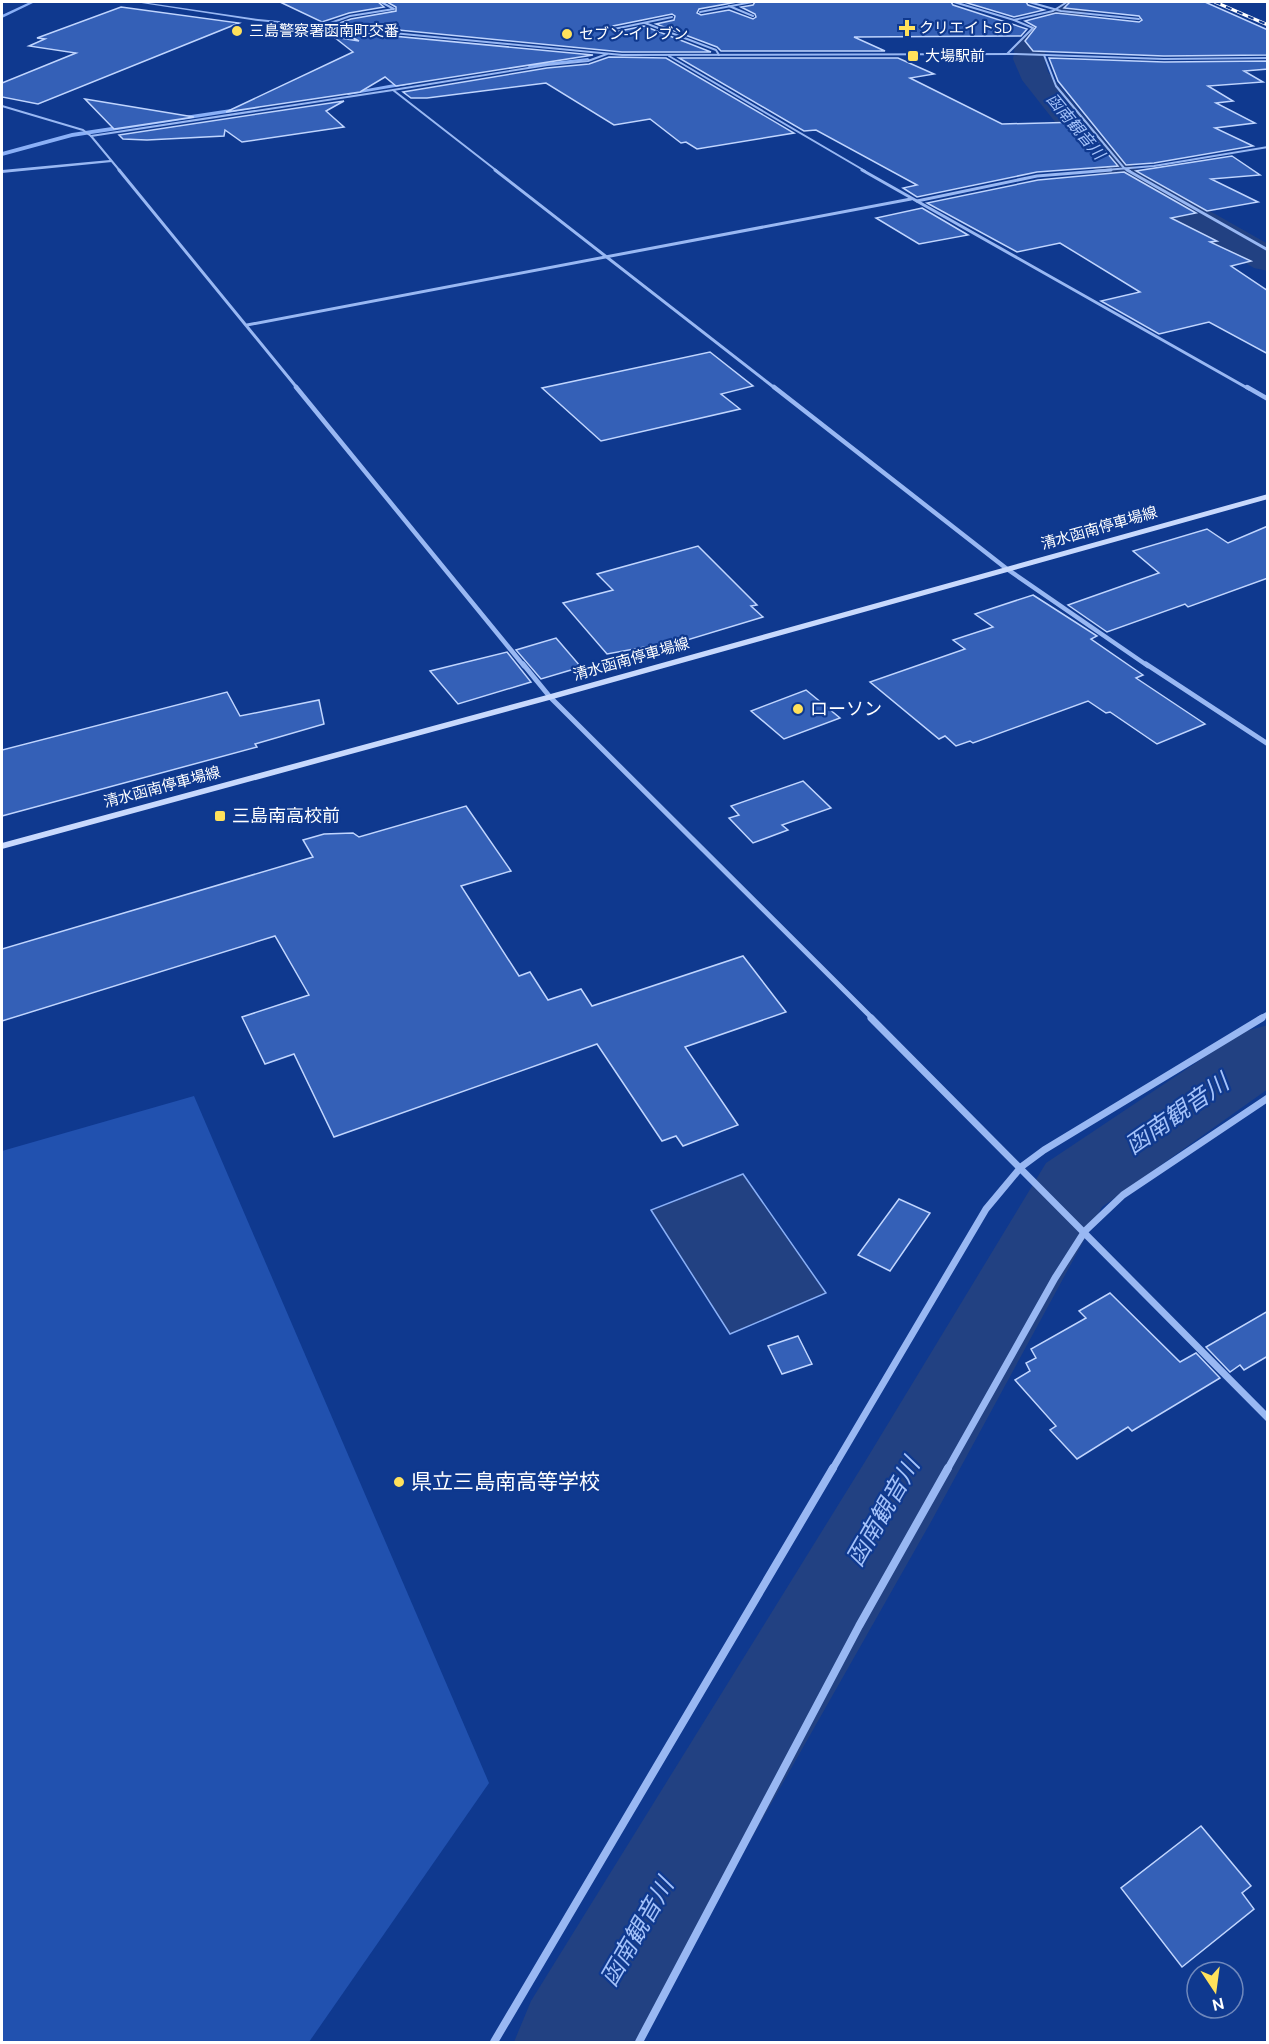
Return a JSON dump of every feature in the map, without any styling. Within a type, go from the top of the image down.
[{"type":"main road","name":"清水函南停車場線","points":[[2,846],[550,697],[1268,496]]},
{"type":"street","points":[[137,2],[216,15],[607,54],[669,56],[1014,54],[1164,59],[1268,58]]},
{"type":"street","points":[[322,26],[350,16],[394,9],[381,2]]},
{"type":"street","points":[[700,12],[753,2]]},
{"type":"street","points":[[954,2],[1033,28],[1007,54]]},
{"type":"street","points":[[1029,2],[1061,11],[1139,19]]},
{"type":"street","points":[[1014,20],[1056,10],[1067,2]]},
{"type":"street","points":[[729,6],[753,16]]},
{"type":"street","points":[[614,29],[672,17]]},
{"type":"street","points":[[645,23],[716,50],[719,56]]},
{"type":"street","points":[[2,106],[89,134],[547,65],[588,61],[607,54]]},
{"type":"street","points":[[1043,55],[1056,86],[1124,168],[1268,250]]},
{"type":"street","points":[[669,56],[912,199],[1268,399]]},
{"type":"street","points":[[393,90],[1007,569],[1163,676],[1268,744]]},
{"type":"street","points":[[89,134],[550,697],[1021,1167],[1268,1418]]},
{"type":"street","points":[[917,201],[1037,176],[1193,160],[1268,147]]},
{"type":"street","points":[[2,172],[110,161]]},
{"type":"street","points":[[247,325],[912,199]]},
{"type":"street","points":[[494,2043],[986,1209],[1021,1167],[1091,1121],[1268,1014]]},
{"type":"street","points":[[639,2043],[859,1626],[1055,1278],[1084,1231],[1123,1195],[1268,1098]]},
{"type":"shaded area","points":[[194,1096],[489,1783],[309,2042],[2,2042],[2,1151]]},
{"type":"shaded area","points":[[743,1174],[826,1293],[730,1334],[651,1210]]},
{"type":"building","points":[[280,2],[378,2],[384,7],[349,13],[322,22]]},
{"type":"building","points":[[387,2],[737,2],[699,9],[697,13],[701,15],[729,10],[753,19],[756,17],[755,14],[741,7],[753,5],[755,2],[951,2],[953,5],[1027,29],[1021,36],[854,37],[885,51],[721,51],[717,47],[656,24],[674,20],[675,16],[672,14],[613,26],[611,30],[615,32],[644,26],[711,52],[622,52],[337,24],[351,19],[396,11],[396,7]]},
{"type":"building","points":[[964,2],[1026,2],[1028,5],[1044,10],[1014,17]]},
{"type":"building","points":[[1070,2],[1205,2],[1268,30],[1268,55],[1164,56],[1033,51],[1025,41],[1036,27],[1025,21],[1056,13],[1139,22],[1142,20],[1139,16],[1064,8]]},
{"type":"building","points":[[121,7],[239,23],[38,104],[2,97],[2,83],[76,53],[29,46],[45,39],[37,38]]},
{"type":"building","points":[[340,31],[593,55],[396,86],[385,77],[360,92],[226,112],[353,52],[334,37],[359,41]]},
{"type":"building","points":[[609,57],[666,58],[794,133],[697,149],[686,142],[681,143],[650,119],[614,125],[546,83],[427,98],[411,98],[403,92],[547,68],[589,64]]},
{"type":"building","points":[[679,58],[898,58],[934,74],[910,78],[1002,124],[1081,122],[1118,166],[1037,172],[917,197],[903,188],[917,185],[816,130],[804,131]]},
{"type":"building","points":[[1049,58],[1164,62],[1268,61],[1268,69],[1244,71],[1263,82],[1208,86],[1233,101],[1216,103],[1255,123],[1215,128],[1253,146],[1154,163],[1126,165],[1058,81]]},
{"type":"building","points":[[85,99],[194,117],[114,129]]},
{"type":"building","points":[[344,101],[326,111],[344,127],[242,142],[225,130],[224,136],[147,140],[123,139],[119,135]]},
{"type":"building","points":[[1232,156],[1260,175],[1211,179],[1258,202],[1207,211],[1136,171]]},
{"type":"building","points":[[1124,172],[1196,213],[1171,218],[1217,241],[1210,242],[1251,261],[1231,266],[1268,291],[1268,354],[1209,322],[1159,334],[1101,301],[1140,292],[1060,243],[1017,252],[927,203],[1038,180]]},
{"type":"building","points":[[922,208],[968,235],[919,244],[876,218]]},
{"type":"building","points":[[710,352],[753,386],[721,394],[740,409],[601,441],[542,388]]},
{"type":"building","points":[[1268,526],[1268,578],[1188,607],[1185,604],[1107,632],[1068,605],[1159,573],[1133,551],[1207,529],[1228,543]]},
{"type":"building","points":[[698,546],[757,605],[751,606],[763,617],[674,644],[672,642],[607,654],[563,603],[613,590],[597,574]]},
{"type":"building","points":[[1033,595],[1097,636],[1091,639],[1143,675],[1136,678],[1205,724],[1157,744],[1110,712],[1106,713],[1088,701],[973,743],[970,741],[956,746],[945,736],[939,739],[870,682],[965,649],[953,640],[993,627],[975,614]]},
{"type":"building","points":[[556,638],[581,667],[541,679],[516,650]]},
{"type":"building","points":[[507,652],[531,682],[458,704],[430,671]]},
{"type":"building","points":[[806,690],[840,718],[784,739],[751,711]]},
{"type":"building","points":[[227,692],[240,716],[319,700],[324,724],[255,744],[257,747],[2,816],[2,750]]},
{"type":"building","points":[[803,781],[831,808],[782,825],[788,830],[753,843],[729,818],[739,815],[731,806]]},
{"type":"building","points":[[466,806],[511,871],[461,886],[519,976],[530,972],[548,1000],[581,989],[592,1006],[743,956],[786,1012],[685,1047],[738,1125],[683,1146],[676,1136],[662,1141],[597,1044],[334,1137],[294,1054],[265,1064],[242,1017],[309,995],[275,936],[2,1021],[2,949],[313,857],[303,840],[324,834],[353,833],[359,837]]},
{"type":"building","points":[[899,1199],[930,1213],[890,1271],[858,1255]]},
{"type":"building","points":[[1110,1293],[1180,1362],[1196,1353],[1220,1378],[1132,1431],[1128,1427],[1077,1459],[1050,1430],[1056,1426],[1015,1380],[1030,1371],[1026,1363],[1036,1358],[1031,1349],[1086,1318],[1079,1311]]},
{"type":"building","points":[[1268,1311],[1268,1356],[1244,1370],[1240,1365],[1230,1372],[1206,1347]]},
{"type":"building","points":[[798,1336],[812,1364],[782,1374],[768,1346]]},
{"type":"building","points":[[1201,1826],[1251,1886],[1242,1893],[1254,1909],[1191,1960],[1185,1960],[1185,1965],[1182,1967],[1121,1888]]},
{"type":"waterway","points":[[2,17],[33,2]]},
{"type":"waterway","name":"函南観音川","points":[[1081,2],[1048,26],[1030,46],[1028,59],[1033,74],[1101,158],[1129,179],[1268,260]]},
{"type":"waterway","points":[[529,65],[588,59]]},
{"type":"waterway","points":[[1015,59],[1028,59]]},
{"type":"waterway","points":[[348,93],[411,83]]},
{"type":"waterway","points":[[2,154],[72,135],[257,107]]},
{"type":"waterway","name":"函南観音川","points":[[572,2042],[899,1490],[1074,1185],[1268,1051]]},
{"type":"railway","points":[[1215,2],[1268,25]]},
{"type":"place","name":"クリエイトSD","points":[[907,28]]},
{"type":"place","name":"三島警察署函南町交番","points":[[237,31]]},
{"type":"place","name":"セブン-イレブン","points":[[567,34]]},
{"type":"place","name":"大場駅前","points":[[913,56]]},
{"type":"place","name":"ローソン","points":[[798,709]]},
{"type":"place","name":"三島南高校前","points":[[220,816]]},
{"type":"place","name":"県立三島南高等学校","points":[[399,1482]]}]
